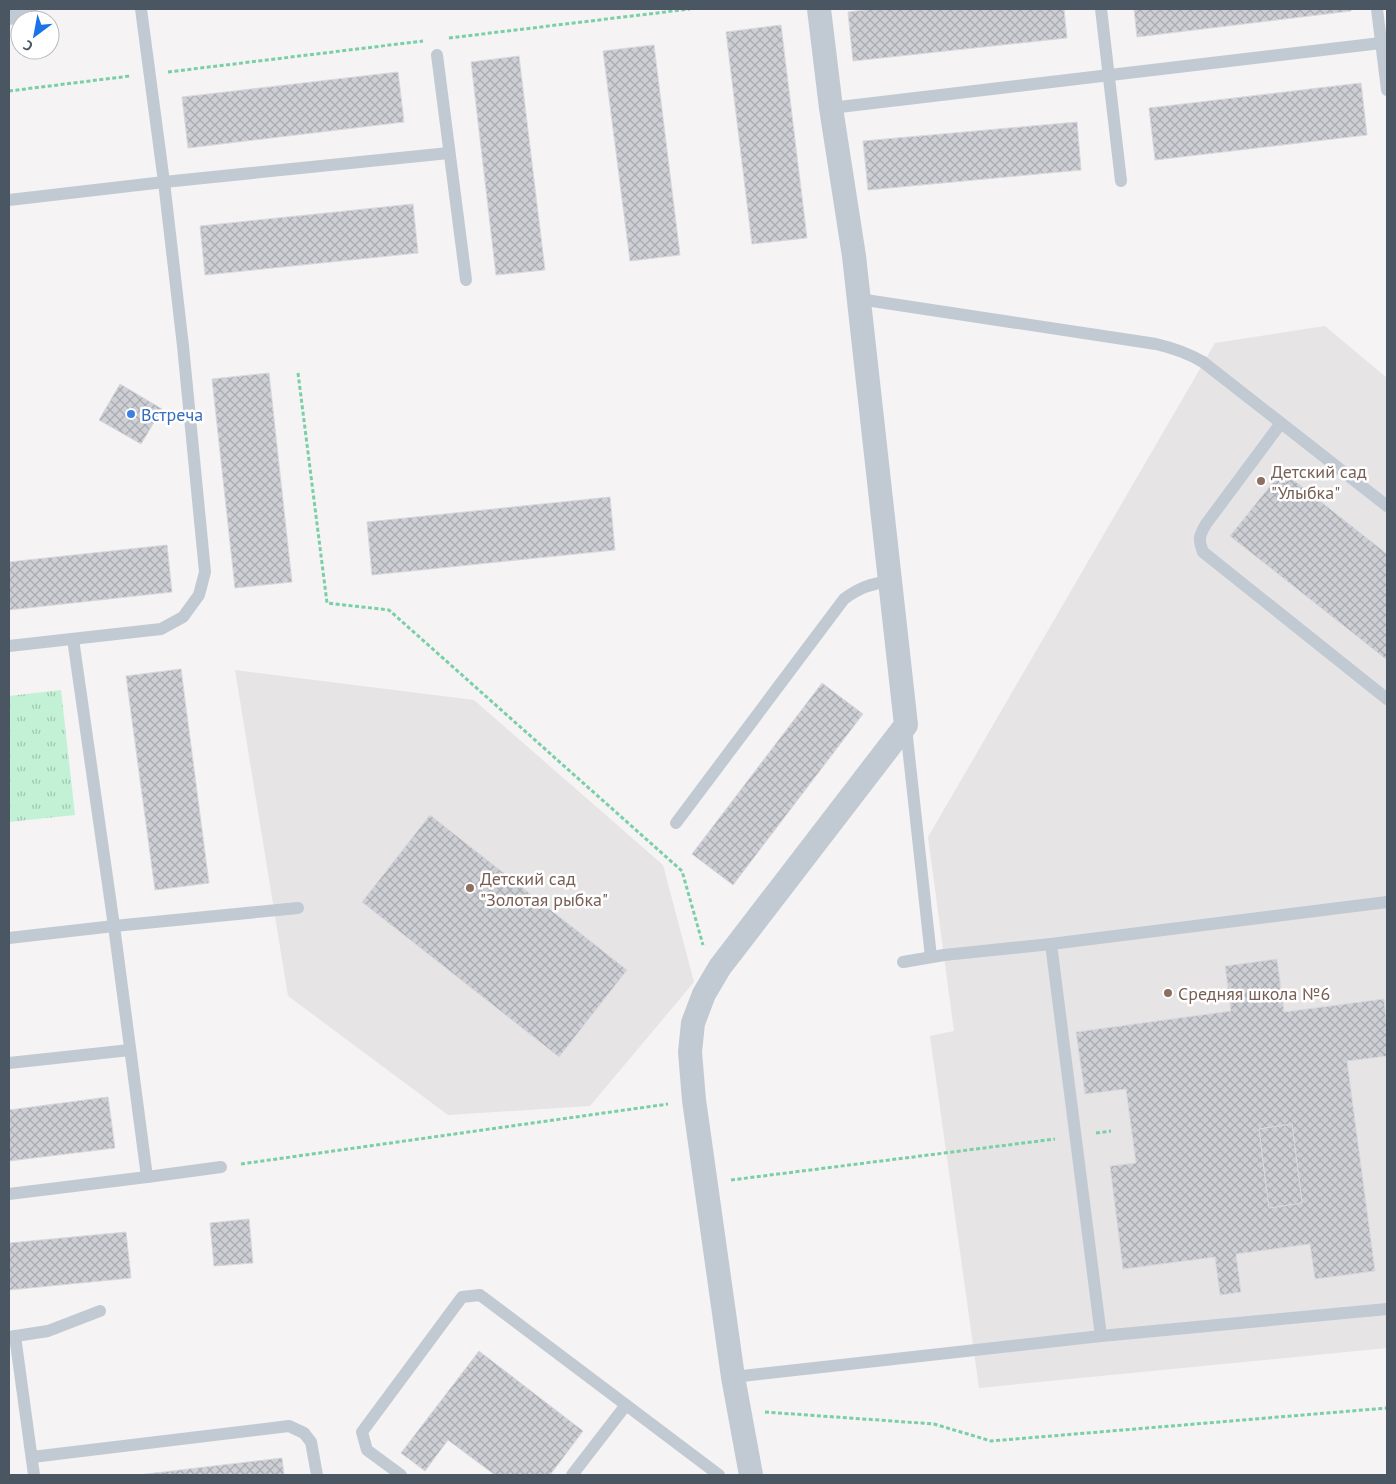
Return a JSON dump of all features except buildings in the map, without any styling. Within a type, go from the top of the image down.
[{"type":"street","points":[[9,10],[23,9]]},
{"type":"street","points":[[751,1475],[734,1376],[694,1100],[690,1052],[693,1023],[704,994],[720,967],[906,725],[854,256],[831,108],[819,9]]},
{"type":"lane","points":[[9,646],[161,629],[183,617],[199,595],[205,572],[183,346],[141,9]]},
{"type":"lane","points":[[1101,9],[1121,181]]},
{"type":"lane","points":[[1377,9],[1387,90]]},
{"type":"lane","points":[[831,108],[1381,43]]},
{"type":"lane","points":[[437,55],[466,280]]},
{"type":"lane","points":[[9,200],[450,153]]},
{"type":"lane","points":[[859,299],[1156,344],[1194,356],[1387,506]]},
{"type":"lane","points":[[1281,423],[1206,524],[1200,533],[1198,542],[1203,552],[1387,699]]},
{"type":"lane","points":[[676,823],[844,599],[872,584],[890,581]]},
{"type":"lane","points":[[73,639],[114,926],[147,1177]]},
{"type":"lane","points":[[906,725],[930,957]]},
{"type":"lane","points":[[903,962],[930,957],[1051,944],[1387,902]]},
{"type":"lane","points":[[9,938],[298,908]]},
{"type":"lane","points":[[1051,944],[1101,1336]]},
{"type":"lane","points":[[9,1063],[130,1050]]},
{"type":"lane","points":[[9,1194],[220,1168]]},
{"type":"lane","points":[[401,1475],[367,1450],[362,1432],[462,1297],[480,1295],[719,1475]]},
{"type":"lane","points":[[734,1376],[1101,1336],[1387,1309]]},
{"type":"lane","points":[[34,1475],[12,1337],[48,1332],[100,1311]]},
{"type":"lane","points":[[572,1475],[626,1405]]},
{"type":"lane","points":[[32,1457],[289,1426],[304,1433],[311,1442],[316,1475]]},
{"type":"path","points":[[444,38],[690,9]]},
{"type":"path","points":[[9,91],[425,41]]},
{"type":"path","points":[[298,373],[327,603],[389,610],[682,871],[713,979]]},
{"type":"path","points":[[220,1168],[694,1100]]},
{"type":"path","points":[[706,1184],[1111,1131]]},
{"type":"path","points":[[740,1410],[934,1424],[991,1441],[1387,1408]]},
{"type":"shaded area","name":"Средняя школа №6","points":[[1325,326],[1387,378],[1387,1348],[979,1388],[930,1036],[954,1031],[928,837],[1215,343]]},
{"type":"shaded area","name":"Детский сад \"Золотая рыбка\"","points":[[235,670],[474,700],[663,865],[694,982],[590,1106],[448,1115],[288,996]]},
{"type":"green space","points":[[61,690],[75,815],[9,822],[9,696]]},
{"type":"place","name":"Встреча","points":[[131,414]]},
{"type":"place","name":"Детский сад \"Улыбка\"","points":[[1261,481]]},
{"type":"place","name":"Детский сад \"Золотая рыбка\"","points":[[470,888]]},
{"type":"place","name":"Средняя школа №6","points":[[1168,993]]}]
